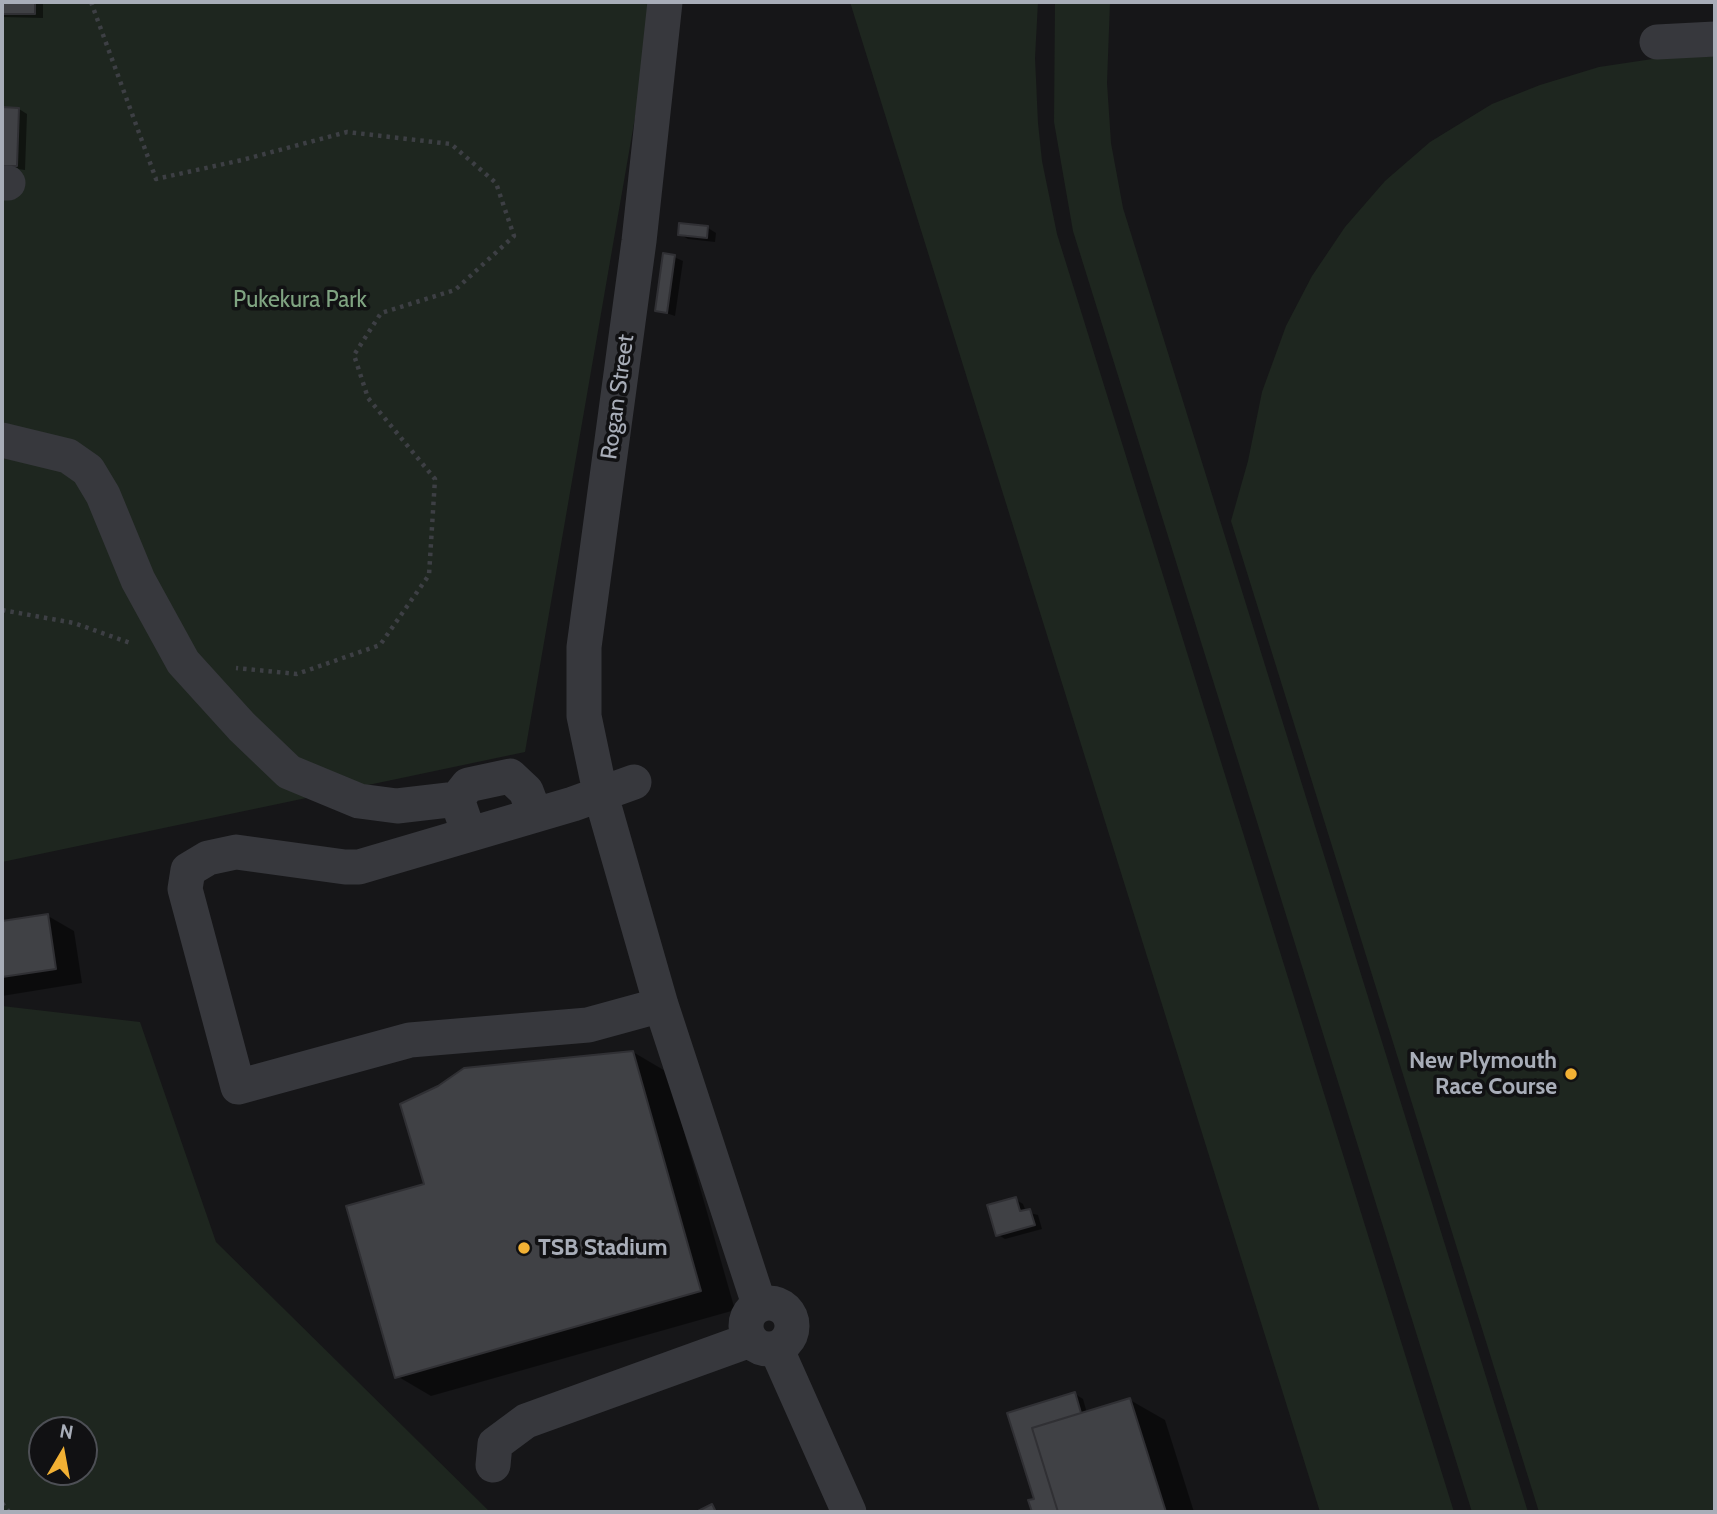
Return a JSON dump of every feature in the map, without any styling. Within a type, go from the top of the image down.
[{"type":"street","name":"Rogan Street","points":[[666,2],[639,242],[584,647],[586,798],[661,1005],[759,1304],[746,1321],[763,1344]]},
{"type":"street","points":[[1657,42],[1715,39]]},
{"type":"street","points":[[2,440],[68,456],[88,470],[103,495],[138,580],[183,662],[242,727],[289,772],[359,801],[397,806],[457,799],[468,785],[510,776],[526,791],[530,817]]},
{"type":"street","points":[[634,782],[530,817],[359,867],[236,852],[208,858],[188,870],[185,889],[238,1087],[410,1040],[588,1025],[661,1005]]},
{"type":"street","points":[[457,799],[469,834]]},
{"type":"street","points":[[493,1465],[495,1444],[526,1421],[763,1344],[849,1512]]},
{"type":"path","points":[[91,2],[156,179],[347,132],[451,144],[496,183],[514,236],[455,290],[381,313],[354,355],[368,398],[435,479],[429,575],[380,645],[297,674],[234,667]]},
{"type":"path","points":[[2,610],[74,622],[134,644]]},
{"type":"path","points":[[2,1503],[9,1512]]},
{"type":"green space","name":"Pukekura Park","points":[[2,2],[655,2],[525,752],[2,862]]},
{"type":"green space","points":[[850,2],[1038,2],[1035,58],[1038,123],[1042,161],[1057,234],[1454,1512],[1320,1512]]},
{"type":"green space","points":[[1055,2],[1110,2],[1107,83],[1111,143],[1123,208],[1528,1512],[1472,1512],[1073,231],[1054,122]]},
{"type":"green space","name":"New Plymouth Race Course","points":[[1715,56],[1715,1512],[1539,1512],[1231,521],[1248,461],[1262,392],[1286,326],[1312,276],[1345,227],[1385,181],[1430,142],[1492,104],[1540,85],[1599,67],[1659,58]]},
{"type":"green space","points":[[2,1006],[140,1022],[216,1242],[490,1512],[2,1512]]},
{"type":"building","points":[[2,2],[35,2],[35,14],[2,14]]},
{"type":"building","points":[[2,107],[19,108],[17,166],[2,166]]},
{"type":"building","points":[[679,223],[708,226],[707,238],[678,235]]},
{"type":"building","points":[[663,253],[675,255],[667,313],[655,311]]},
{"type":"building","points":[[48,914],[56,969],[2,977],[2,921]]},
{"type":"building","name":"TSB Stadium","points":[[633,1051],[701,1291],[395,1378],[346,1206],[424,1184],[400,1104],[438,1086],[464,1068]]},
{"type":"building","points":[[1016,1197],[1020,1211],[1030,1209],[1035,1225],[996,1236],[987,1205]]},
{"type":"building","points":[[1075,1392],[1081,1413],[1032,1428],[1058,1512],[1032,1512],[1028,1500],[1034,1499],[1007,1413]]},
{"type":"building","points":[[1130,1398],[1166,1512],[1058,1512],[1032,1428]]},
{"type":"building","points":[[712,1504],[716,1512],[696,1512]]},
{"type":"place","name":"New Plymouth Race Course","points":[[1571,1074]]},
{"type":"place","name":"TSB Stadium","points":[[524,1248]]}]
